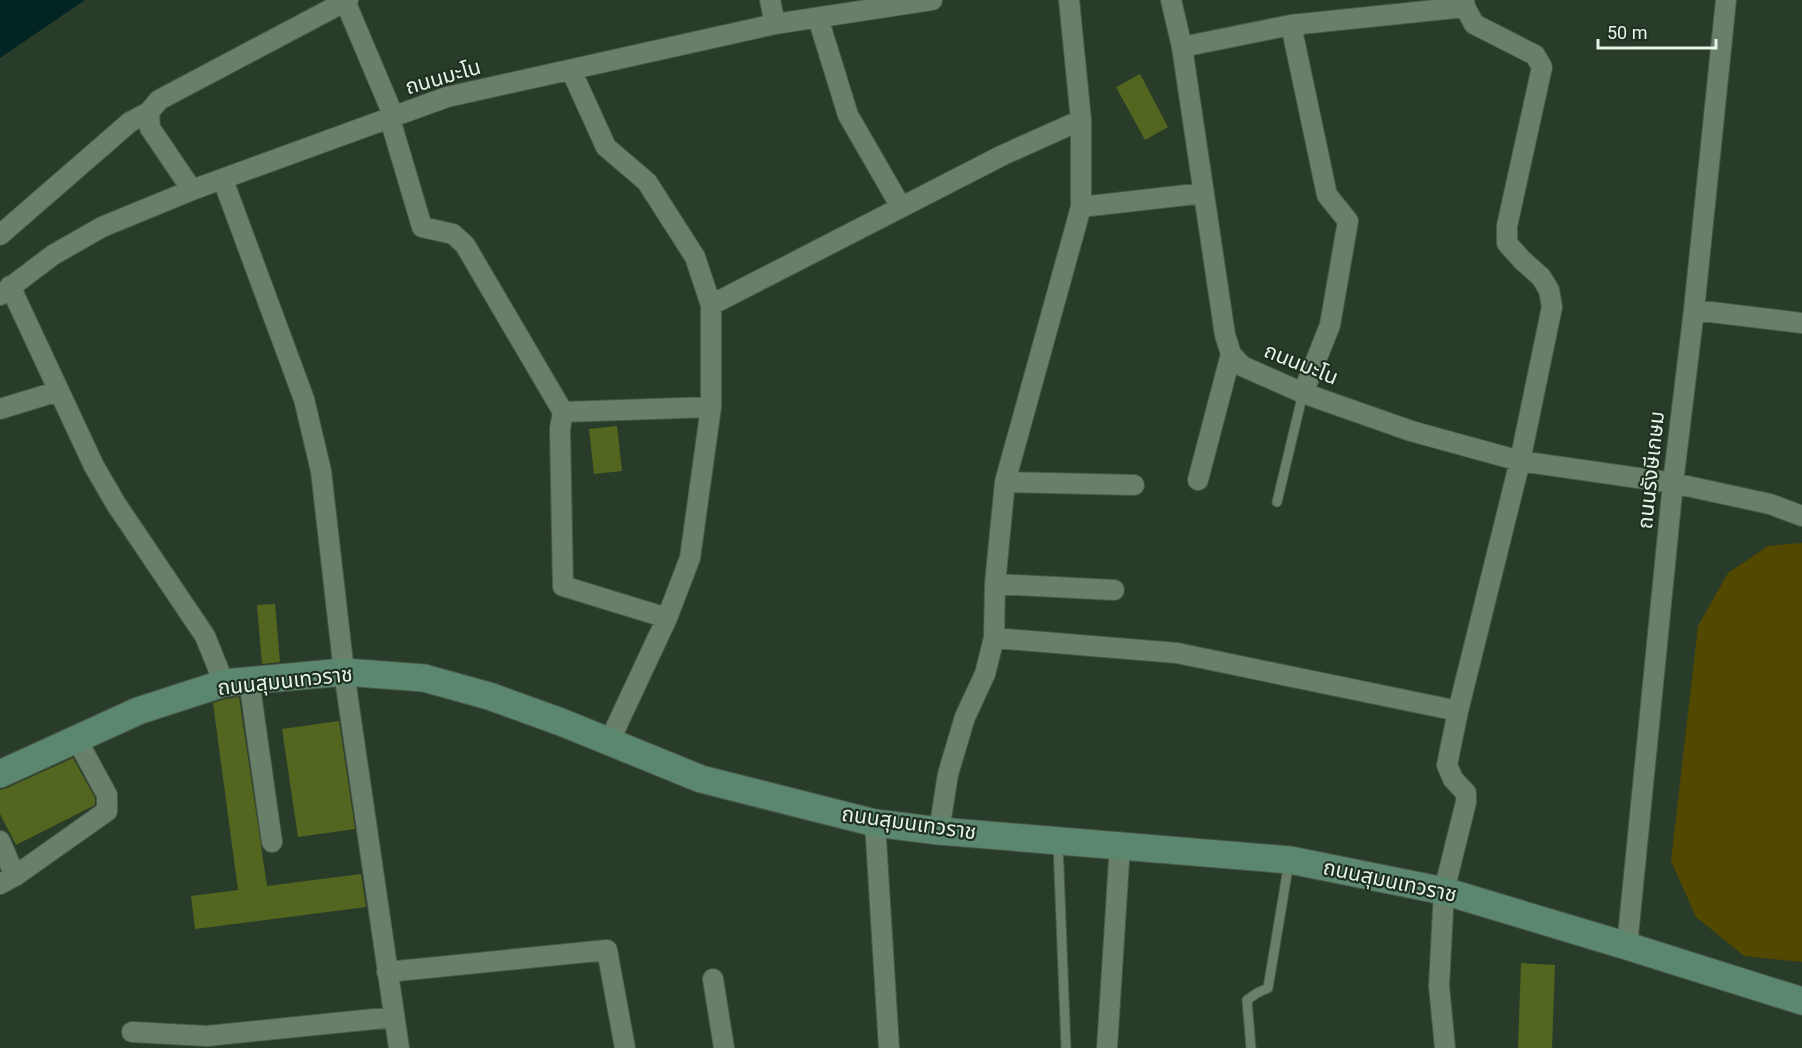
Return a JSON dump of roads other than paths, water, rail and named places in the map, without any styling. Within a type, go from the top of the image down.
[{"type":"street","points":[[770,0],[775,24]]},
{"type":"street","name":"ถนนมะโน","points":[[5,290],[53,255],[102,227],[192,190],[447,98],[775,24],[932,0]]},
{"type":"street","points":[[939,831],[948,774],[965,717],[985,674],[994,638],[995,584],[1005,482],[1081,207],[1081,120],[1069,0]]},
{"type":"street","name":"ถนนมะโน","points":[[1171,0],[1182,47],[1225,335],[1231,354],[1242,366],[1303,393],[1412,431],[1520,460],[1673,483],[1770,504],[1802,516]]},
{"type":"street","name":"ถนนรังษีเกษม","points":[[1627,946],[1673,483],[1694,310],[1726,0]]},
{"type":"street","points":[[0,235],[129,122],[149,112],[159,100],[346,1],[392,118],[422,227],[453,234],[465,245],[562,412],[560,429],[563,586],[667,618]]},
{"type":"street","points":[[1182,47],[1291,25],[1464,4],[1474,24],[1535,55],[1542,67],[1507,226],[1508,243],[1541,278],[1549,290],[1552,307],[1520,460],[1458,711],[1447,765],[1453,779],[1466,794],[1466,802],[1444,891],[1439,986],[1445,1048]]},
{"type":"street","points":[[818,18],[848,115],[901,207]]},
{"type":"street","points":[[1291,25],[1327,195],[1348,221],[1330,325],[1303,393]]},
{"type":"street","points":[[571,70],[606,147],[647,182],[695,257],[711,305],[711,407],[690,558],[667,618],[609,742]]},
{"type":"street","points":[[149,112],[150,128],[192,190]]},
{"type":"street","points":[[711,305],[1003,156],[1081,120]]},
{"type":"street","points":[[223,180],[304,399],[321,471],[344,672],[399,1048]]},
{"type":"street","points":[[1081,207],[1204,193]]},
{"type":"street","points":[[5,290],[59,391],[94,466],[116,504],[236,682],[272,842]]},
{"type":"street","points":[[1694,310],[1802,323]]},
{"type":"street","points":[[1198,480],[1231,354]]},
{"type":"street","points":[[0,409],[59,391]]},
{"type":"street","points":[[562,412],[711,407]]},
{"type":"street","points":[[1005,482],[1134,485]]},
{"type":"street","points":[[995,584],[1114,590]]},
{"type":"street","points":[[994,638],[1177,653],[1458,711]]},
{"type":"street","name":"ถนนสุมนเทวราช","points":[[0,774],[138,711],[236,682],[344,672],[424,678],[489,696],[561,722],[701,779],[875,823],[939,831],[1290,860],[1444,891],[1802,1001]]},
{"type":"street","points":[[0,841],[7,880],[107,811],[107,795],[76,738]]},
{"type":"street","points":[[875,823],[890,1048]]},
{"type":"street","points":[[1107,1048],[1120,845]]},
{"type":"street","points":[[387,972],[607,950],[625,1048]]},
{"type":"street","points":[[713,979],[724,1048]]},
{"type":"street","points":[[132,1032],[207,1036],[394,1017]]},
{"type":"lane","points":[[1277,502],[1303,393]]},
{"type":"lane","points":[[1058,840],[1066,1048]]},
{"type":"lane","points":[[1251,1048],[1247,1000],[1268,988],[1290,860]]},
{"type":"water","points":[[0,0],[85,0],[0,58]]}]
